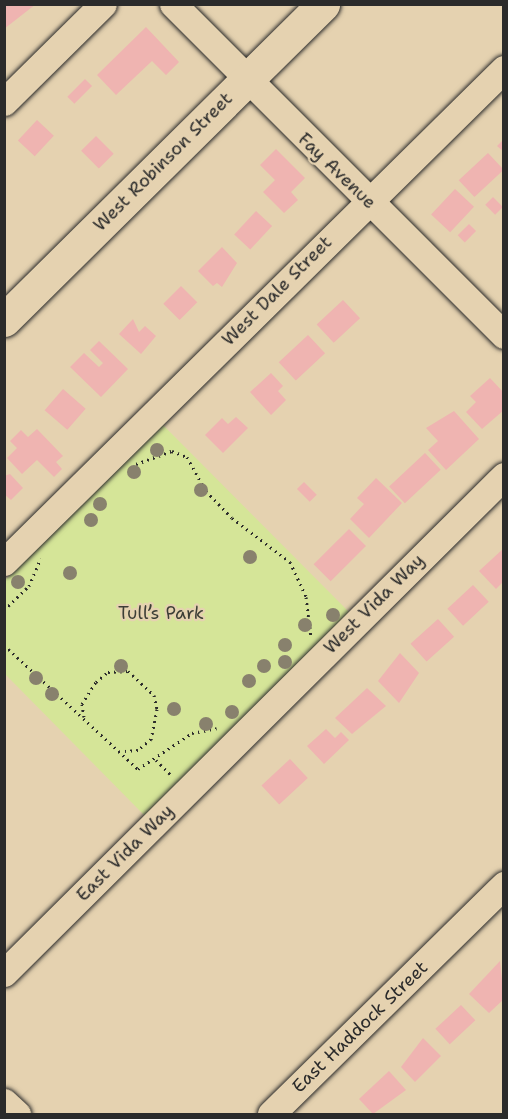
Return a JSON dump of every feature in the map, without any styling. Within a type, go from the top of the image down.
[{"type":"main road","name":"West Robinson Street","points":[[4,320],[323,5]]},
{"type":"street","points":[[4,102],[103,4]]},
{"type":"street","name":"Fay Avenue","points":[[173,4],[504,335]]},
{"type":"street","name":"West Dale Street","points":[[4,562],[504,69]]},
{"type":"street","name":"West Vida Way","points":[[234,729],[504,476]]},
{"type":"street","name":"East Vida Way","points":[[4,973],[234,729]]},
{"type":"street","name":"East Haddock Street","points":[[271,1114],[504,885]]},
{"type":"street","points":[[4,1102],[17,1114]]},
{"type":"path","points":[[129,467],[172,451],[187,457],[206,491],[232,518],[290,562],[306,597],[309,645]]},
{"type":"path","points":[[4,610],[29,586],[45,549]]},
{"type":"path","points":[[4,645],[125,751],[131,763],[144,768],[185,736],[234,729]]},
{"type":"path","points":[[84,717],[82,704],[96,682],[108,672],[128,671],[154,695],[157,709],[151,739],[138,750],[125,751]]},
{"type":"green space","name":"Tull’s Park","points":[[162,424],[350,613],[145,816],[5,674],[5,580]]},
{"type":"building","points":[[4,4],[36,4],[4,29]]},
{"type":"building","points":[[146,27],[179,62],[166,75],[152,61],[116,95],[97,75]]},
{"type":"building","points":[[85,79],[92,86],[74,104],[67,97]]},
{"type":"building","points":[[37,120],[54,136],[35,156],[18,140]]},
{"type":"building","points":[[96,136],[114,154],[99,169],[81,151]]},
{"type":"building","points":[[504,139],[504,152],[497,146]]},
{"type":"building","points":[[276,149],[305,178],[291,192],[298,200],[284,213],[263,192],[275,180],[260,165]]},
{"type":"building","points":[[488,153],[504,170],[474,197],[459,180]]},
{"type":"building","points":[[455,189],[474,207],[450,232],[431,215]]},
{"type":"building","points":[[493,197],[503,207],[495,215],[485,205]]},
{"type":"building","points":[[256,211],[272,226],[250,249],[234,234]]},
{"type":"building","points":[[469,224],[476,231],[465,242],[458,235]]},
{"type":"building","points":[[222,247],[237,263],[222,287],[217,283],[213,286],[198,271]]},
{"type":"building","points":[[181,286],[197,302],[180,320],[163,304]]},
{"type":"building","points":[[343,300],[360,318],[334,343],[317,325]]},
{"type":"building","points":[[133,319],[139,332],[145,326],[156,336],[141,354],[119,334]]},
{"type":"building","points":[[308,335],[325,353],[296,381],[279,362]]},
{"type":"building","points":[[99,341],[128,369],[101,397],[70,367],[84,353],[99,367],[103,363],[90,350]]},
{"type":"building","points":[[271,373],[283,386],[278,391],[286,400],[271,415],[250,392]]},
{"type":"building","points":[[490,378],[504,393],[504,410],[482,429],[466,412],[476,402],[470,396]]},
{"type":"building","points":[[63,389],[86,409],[67,430],[45,410]]},
{"type":"building","points":[[454,411],[479,439],[446,470],[428,450],[438,441],[426,428]]},
{"type":"building","points":[[236,417],[248,428],[223,453],[205,435],[222,418],[228,424]]},
{"type":"building","points":[[37,429],[63,456],[56,462],[62,469],[54,477],[37,460],[22,474],[7,458],[17,448],[10,441],[21,430],[28,437]]},
{"type":"building","points":[[425,453],[441,470],[405,503],[389,486]]},
{"type":"building","points":[[10,474],[23,488],[11,500],[4,494],[4,476]]},
{"type":"building","points":[[376,478],[402,503],[369,538],[350,519],[364,504],[357,498]]},
{"type":"building","points":[[304,482],[317,495],[310,502],[297,489]]},
{"type":"building","points":[[349,529],[366,546],[331,581],[314,564]]},
{"type":"building","points":[[504,548],[504,581],[496,589],[479,571]]},
{"type":"building","points":[[473,585],[489,602],[463,626],[447,609]]},
{"type":"building","points":[[438,619],[454,637],[427,662],[411,644]]},
{"type":"building","points":[[400,653],[419,673],[399,703],[378,681]]},
{"type":"building","points":[[367,688],[386,706],[352,734],[335,718]]},
{"type":"building","points":[[326,729],[335,738],[341,732],[349,740],[324,764],[307,746]]},
{"type":"building","points":[[290,759],[308,778],[279,805],[261,786]]},
{"type":"building","points":[[500,961],[504,999],[489,1013],[469,994]]},
{"type":"building","points":[[461,1005],[475,1020],[450,1044],[435,1029]]},
{"type":"building","points":[[423,1038],[441,1056],[415,1082],[401,1067]]},
{"type":"building","points":[[389,1071],[406,1090],[373,1114],[359,1099]]}]
